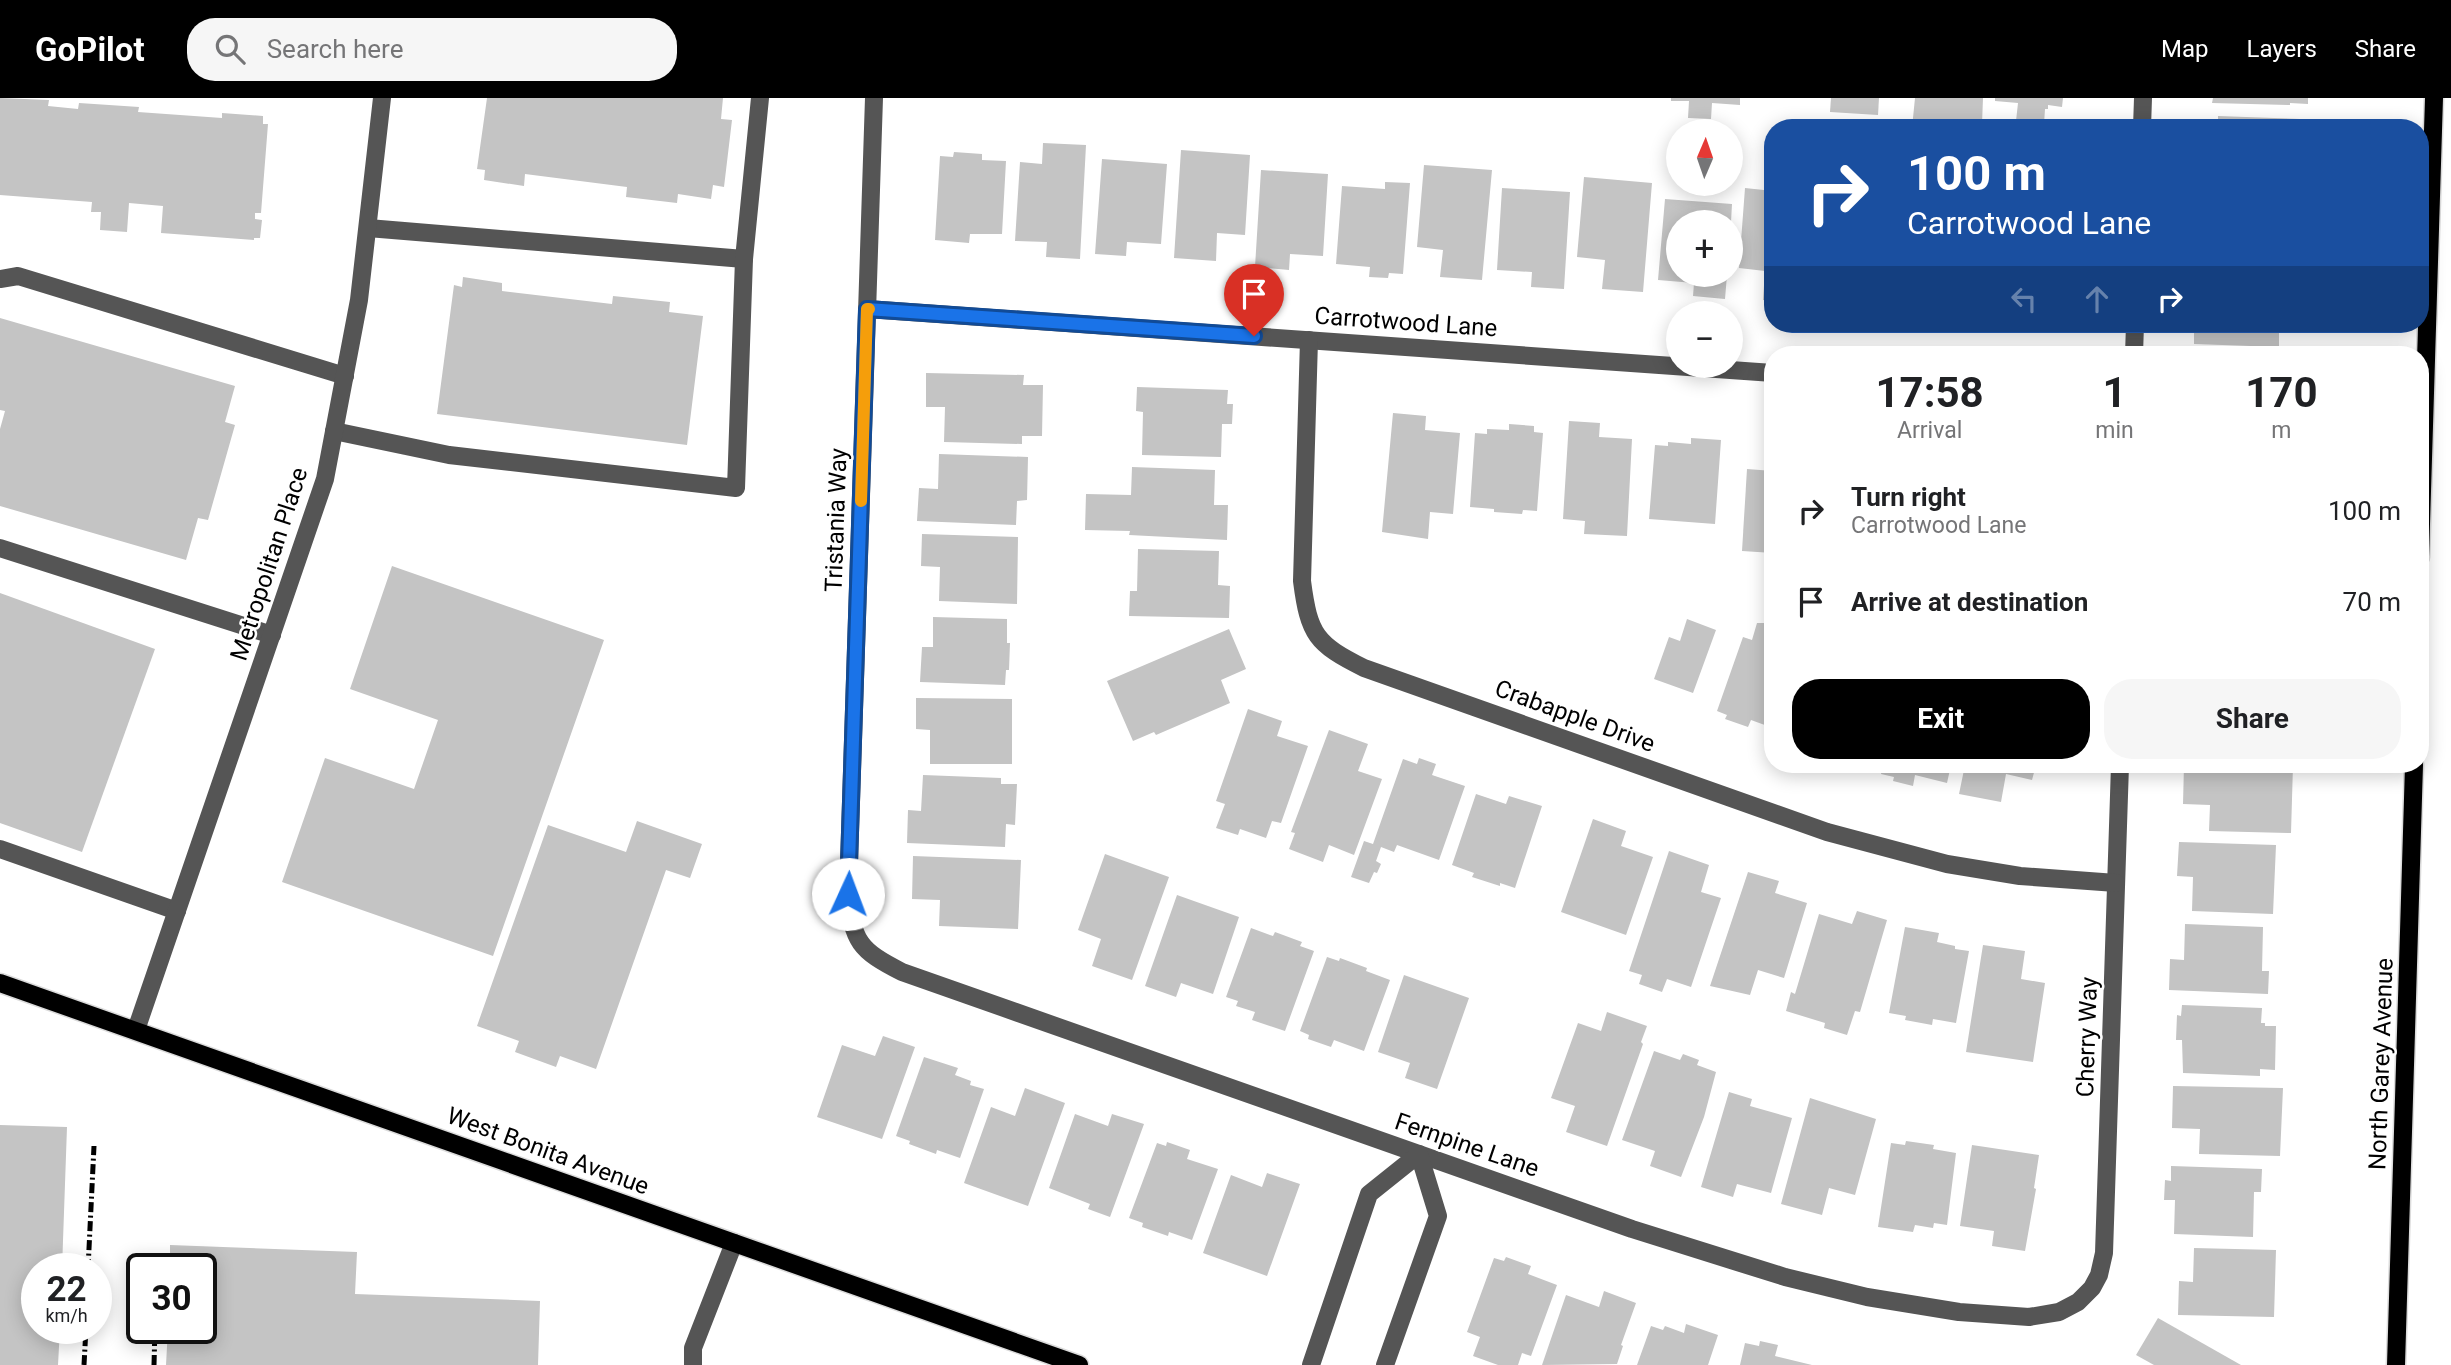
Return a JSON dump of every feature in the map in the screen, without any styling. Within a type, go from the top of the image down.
[{"type":"main road","points":[[2429,262],[2434,98]]},
{"type":"main road","name":"North Garey Avenue","points":[[2396,1365],[2414,773]]},
{"type":"main road","name":"West Bonita Avenue","points":[[0,983],[1079,1365]]},
{"type":"street","name":"Metropolitan Place","points":[[136,1030],[325,479],[359,300],[382,98]]},
{"type":"street","points":[[334,431],[449,455],[736,488],[744,258],[760,98]]},
{"type":"street","name":"Tristania Way","points":[[858,943],[848,894],[874,98]]},
{"type":"street","points":[[2142,119],[2143,98]]},
{"type":"street","points":[[368,228],[744,258]]},
{"type":"street","points":[[0,279],[18,276],[345,376]]},
{"type":"street","name":"Carrotwood Lane","points":[[867,309],[1764,372]]},
{"type":"street","name":"Crabapple Drive","points":[[1309,340],[1302,581],[1306,613],[1316,633],[1332,652],[1364,668],[1827,832],[1947,864],[2020,876],[2116,883]]},
{"type":"street","points":[[0,548],[272,635]]},
{"type":"street","name":"Cherry Way","points":[[2078,1302],[2092,1288],[2099,1275],[2104,1253],[2120,773]]},
{"type":"street","points":[[0,849],[177,911]]},
{"type":"street","name":"Fernpine Lane","points":[[858,943],[877,960],[902,972],[1632,1229],[1785,1278],[1867,1297],[1959,1312],[2029,1317],[2059,1312],[2078,1302]]},
{"type":"street","points":[[1311,1365],[1369,1194],[1419,1154],[1438,1216],[1385,1365]]},
{"type":"street","points":[[693,1365],[693,1348],[734,1243]]},
{"type":"building","points":[[0,98],[49,100],[48,106],[78,109],[79,103],[139,107],[138,112],[222,118],[222,113],[263,116],[263,124],[268,124],[261,213],[255,213],[255,219],[262,220],[260,238],[254,240],[161,233],[163,206],[129,203],[127,232],[100,230],[101,212],[91,212],[92,202],[0,195]]},
{"type":"building","points":[[487,98],[723,98],[721,119],[732,120],[724,187],[713,185],[711,199],[678,194],[677,203],[626,197],[627,187],[525,174],[524,186],[484,180],[485,170],[477,169]]},
{"type":"building","points":[[1671,98],[1740,98],[1740,105],[1712,103],[1711,119],[1688,118],[1689,101],[1671,101]]},
{"type":"building","points":[[1831,98],[1879,98],[1878,115],[1830,112]]},
{"type":"building","points":[[1915,98],[1983,98],[1982,119],[1913,119]]},
{"type":"building","points":[[1995,98],[2063,98],[2062,107],[2048,105],[2044,119],[2016,119],[2018,103],[1995,101]]},
{"type":"building","points":[[2213,98],[2308,98],[2308,104],[2212,103]]},
{"type":"building","points":[[2218,116],[2300,119],[2218,119]]},
{"type":"building","points":[[1043,143],[1086,145],[1080,259],[1046,257],[1047,242],[1015,241],[1020,162],[1042,164]]},
{"type":"building","points":[[1181,150],[1250,155],[1245,235],[1217,233],[1216,261],[1174,258]]},
{"type":"building","points":[[954,152],[982,154],[982,160],[1006,161],[1002,234],[970,234],[969,243],[935,240],[940,156],[953,157]]},
{"type":"building","points":[[1102,159],[1167,164],[1161,244],[1127,242],[1126,256],[1095,254]]},
{"type":"building","points":[[1424,165],[1492,170],[1482,280],[1440,277],[1443,250],[1417,247]]},
{"type":"building","points":[[1261,170],[1328,174],[1323,256],[1290,254],[1289,270],[1255,267]]},
{"type":"building","points":[[1584,177],[1652,183],[1643,292],[1602,289],[1605,260],[1577,257]]},
{"type":"building","points":[[1385,182],[1410,183],[1403,274],[1389,273],[1388,278],[1369,277],[1370,267],[1336,264],[1342,186],[1385,189]]},
{"type":"building","points":[[1502,188],[1570,192],[1564,289],[1531,287],[1532,272],[1497,270]]},
{"type":"building","points":[[1745,188],[1764,190],[1764,271],[1743,268]]},
{"type":"building","points":[[1665,199],[1732,204],[1732,210],[1666,210],[1666,281],[1658,280]]},
{"type":"building","points":[[463,277],[502,283],[502,291],[612,304],[613,296],[670,302],[669,312],[703,316],[687,445],[437,414],[454,285],[462,287]]},
{"type":"building","points":[[1694,287],[1726,287],[1725,299],[1693,296]]},
{"type":"building","points":[[0,318],[235,386],[225,422],[235,425],[208,520],[198,518],[186,560],[0,506],[0,429],[5,411],[0,410]]},
{"type":"building","points":[[2194,333],[2279,333],[2279,346],[2194,344]]},
{"type":"building","points":[[926,373],[1024,375],[1023,385],[1043,385],[1042,436],[1022,436],[1022,444],[944,442],[945,407],[926,407]]},
{"type":"building","points":[[1137,387],[1228,390],[1227,404],[1233,404],[1232,424],[1222,424],[1221,457],[1142,455],[1143,412],[1136,411]]},
{"type":"building","points":[[1393,413],[1426,416],[1425,430],[1460,433],[1453,514],[1430,512],[1428,539],[1382,532]]},
{"type":"building","points":[[1569,421],[1600,423],[1599,437],[1632,439],[1627,536],[1584,534],[1585,521],[1563,519]]},
{"type":"building","points":[[1509,424],[1534,426],[1534,432],[1543,433],[1537,511],[1523,510],[1522,514],[1470,507],[1475,433],[1487,434],[1487,429],[1509,430]]},
{"type":"building","points":[[1691,438],[1721,440],[1715,524],[1649,519],[1655,445],[1668,446],[1668,442],[1691,444]]},
{"type":"building","points":[[939,454],[1028,457],[1027,500],[1017,501],[1016,525],[917,521],[919,488],[938,489]]},
{"type":"building","points":[[1132,467],[1215,470],[1214,505],[1228,505],[1227,540],[1129,535],[1130,531],[1085,530],[1086,494],[1131,495]]},
{"type":"building","points":[[1747,469],[1764,470],[1764,552],[1742,551]]},
{"type":"building","points":[[922,534],[1018,537],[1017,604],[939,601],[940,567],[921,566]]},
{"type":"building","points":[[1138,549],[1219,551],[1218,585],[1230,586],[1229,618],[1129,616],[1130,591],[1137,591]]},
{"type":"building","points":[[392,566],[604,640],[493,956],[282,882],[325,758],[414,789],[438,720],[350,689]]},
{"type":"building","points":[[0,593],[155,649],[82,852],[0,823]]},
{"type":"building","points":[[933,617],[1007,619],[1007,643],[1010,643],[1009,670],[1006,670],[1005,685],[920,682],[922,647],[933,647]]},
{"type":"building","points":[[1687,619],[1716,630],[1693,693],[1654,679],[1669,637],[1680,641]]},
{"type":"building","points":[[1757,623],[1764,623],[1764,725],[1751,720],[1748,727],[1725,719],[1727,715],[1717,711],[1743,637],[1752,640]]},
{"type":"building","points":[[1229,629],[1246,669],[1221,680],[1230,703],[1156,735],[1154,732],[1133,741],[1107,681]]},
{"type":"building","points":[[916,698],[1012,699],[1012,764],[930,764],[930,730],[916,729]]},
{"type":"building","points":[[1248,709],[1282,721],[1277,736],[1308,746],[1281,823],[1272,821],[1266,838],[1240,829],[1238,835],[1216,828],[1225,804],[1216,801]]},
{"type":"building","points":[[1329,730],[1368,744],[1358,771],[1382,779],[1354,855],[1329,845],[1323,862],[1289,849],[1295,833],[1291,832]]},
{"type":"building","points":[[1419,758],[1436,764],[1432,775],[1465,786],[1439,860],[1397,845],[1394,852],[1381,847],[1376,861],[1381,864],[1369,883],[1351,877],[1364,841],[1373,844],[1403,759],[1417,764]]},
{"type":"building","points":[[1949,773],[1947,783],[1915,775],[1913,786],[1893,781],[1894,777],[1881,774]]},
{"type":"building","points":[[1963,773],[2034,773],[2032,780],[2006,774],[2001,802],[1959,794]]},
{"type":"building","points":[[2184,773],[2293,773],[2291,833],[2209,831],[2210,805],[2183,804]]},
{"type":"building","points":[[923,775],[1001,778],[1001,784],[1017,784],[1015,825],[1006,824],[1005,847],[907,843],[908,810],[921,811]]},
{"type":"building","points":[[1476,794],[1506,804],[1509,796],[1542,806],[1515,888],[1472,877],[1474,873],[1452,865]]},
{"type":"building","points":[[1593,819],[1626,831],[1621,846],[1653,857],[1626,935],[1561,912]]},
{"type":"building","points":[[637,821],[702,844],[690,878],[666,870],[596,1069],[560,1056],[556,1067],[515,1052],[519,1041],[477,1026],[548,825],[626,852]]},
{"type":"building","points":[[2179,842],[2276,845],[2273,914],[2192,911],[2193,877],[2177,876]]},
{"type":"building","points":[[1669,851],[1709,865],[1701,892],[1721,898],[1691,987],[1667,979],[1662,992],[1639,984],[1642,975],[1629,971]]},
{"type":"building","points":[[1105,854],[1169,877],[1132,980],[1092,966],[1101,939],[1078,930]]},
{"type":"building","points":[[913,856],[1021,860],[1018,929],[939,926],[940,900],[912,899]]},
{"type":"building","points":[[1748,872],[1779,881],[1775,893],[1807,903],[1784,978],[1758,970],[1750,995],[1710,986]]},
{"type":"building","points":[[1177,895],[1239,917],[1213,994],[1181,983],[1176,997],[1145,986]]},
{"type":"building","points":[[1857,911],[1887,920],[1860,1012],[1855,1011],[1847,1035],[1824,1028],[1825,1023],[1786,1011],[1791,992],[1795,994],[1819,914],[1852,924]]},
{"type":"building","points":[[2185,924],[2263,927],[2262,971],[2269,971],[2268,994],[2169,990],[2170,959],[2184,960]]},
{"type":"building","points":[[1905,927],[1939,933],[1937,942],[1969,951],[1956,1023],[1933,1019],[1932,1025],[1905,1020],[1906,1016],[1889,1013]]},
{"type":"building","points":[[1251,928],[1273,936],[1275,932],[1302,942],[1300,946],[1314,951],[1285,1031],[1252,1020],[1255,1012],[1236,1006],[1238,1001],[1226,997]]},
{"type":"building","points":[[1983,945],[2025,951],[2021,979],[2045,983],[2033,1062],[1966,1052]]},
{"type":"building","points":[[1327,957],[1339,961],[1340,958],[1390,980],[1364,1051],[1334,1040],[1331,1047],[1308,1039],[1309,1035],[1300,1031]]},
{"type":"building","points":[[1404,975],[1469,998],[1437,1089],[1405,1078],[1410,1063],[1378,1052]]},
{"type":"building","points":[[2182,1005],[2262,1008],[2261,1023],[2265,1023],[2265,1026],[2276,1026],[2275,1070],[2260,1069],[2260,1076],[2183,1073],[2182,1040],[2176,1040],[2177,1015],[2181,1016]]},
{"type":"building","points":[[1607,1012],[1647,1026],[1607,1146],[1566,1132],[1575,1106],[1551,1098],[1578,1023],[1601,1031]]},
{"type":"building","points":[[883,1036],[915,1047],[882,1139],[817,1117],[842,1045],[875,1056]]},
{"type":"building","points":[[1654,1051],[1680,1060],[1683,1054],[1699,1060],[1697,1065],[1716,1072],[1704,1117],[1681,1177],[1650,1166],[1655,1151],[1622,1140]]},
{"type":"building","points":[[924,1057],[958,1068],[955,1075],[971,1081],[970,1085],[984,1089],[960,1158],[937,1150],[936,1154],[896,1136]]},
{"type":"building","points":[[2173,1086],[2283,1088],[2280,1156],[2199,1154],[2200,1129],[2172,1128]]},
{"type":"building","points":[[1025,1088],[1065,1103],[1028,1206],[964,1183],[991,1107],[1015,1116]]},
{"type":"building","points":[[1729,1092],[1752,1099],[1750,1106],[1792,1118],[1771,1193],[1737,1184],[1733,1197],[1701,1187]]},
{"type":"building","points":[[1810,1098],[1876,1119],[1855,1195],[1829,1188],[1822,1215],[1781,1204]]},
{"type":"building","points":[[1075,1114],[1108,1126],[1112,1114],[1144,1124],[1110,1217],[1088,1209],[1090,1204],[1049,1188]]},
{"type":"building","points":[[0,1125],[67,1127],[63,1253],[21,1253],[21,1344],[59,1344],[58,1365],[0,1365]]},
{"type":"building","points":[[1906,1141],[1934,1145],[1933,1149],[1956,1153],[1947,1225],[1934,1223],[1933,1228],[1915,1225],[1913,1232],[1878,1227],[1891,1143],[1905,1145]]},
{"type":"building","points":[[1167,1142],[1190,1150],[1187,1159],[1218,1169],[1192,1240],[1169,1232],[1168,1236],[1142,1227],[1143,1223],[1129,1218],[1157,1143],[1166,1146]]},
{"type":"building","points":[[1972,1145],[2039,1155],[2025,1251],[1992,1246],[1994,1231],[1960,1226]]},
{"type":"building","points":[[2171,1166],[2262,1169],[2261,1192],[2254,1192],[2253,1237],[2174,1234],[2175,1200],[2164,1200],[2165,1180],[2171,1181]]},
{"type":"building","points":[[1267,1173],[1300,1184],[1267,1276],[1203,1253],[1231,1175],[1262,1187]]},
{"type":"building","points":[[170,1245],[357,1252],[355,1294],[540,1301],[538,1365],[166,1365],[167,1344],[217,1344],[217,1253],[170,1253]]},
{"type":"building","points":[[2194,1248],[2276,1250],[2274,1317],[2178,1315],[2179,1281],[2193,1282]]},
{"type":"building","points":[[1506,1257],[1531,1266],[1528,1274],[1557,1285],[1531,1356],[1522,1353],[1518,1365],[1498,1365],[1473,1356],[1480,1337],[1467,1332],[1494,1258],[1504,1261]]},
{"type":"building","points":[[1604,1291],[1636,1303],[1617,1364],[1542,1365],[1566,1295],[1599,1307]]},
{"type":"building","points":[[2158,1318],[2241,1365],[2154,1365],[2136,1355]]},
{"type":"building","points":[[1686,1324],[1718,1335],[1708,1365],[1637,1365],[1651,1326],[1663,1330],[1665,1326],[1684,1333]]},
{"type":"building","points":[[1760,1341],[1778,1345],[1775,1356],[1812,1365],[1740,1365],[1745,1343],[1759,1346]]},
{"type":"railway","points":[[89,1253],[94,1146]]},
{"type":"railway","points":[[84,1365],[85,1344]]},
{"type":"railway","points":[[154,1365],[155,1344]]},
{"type":"slow traffic","points":[[861,501],[869,309]]},
{"type":"route","points":[[848,894],[867,309],[1254,336]]}]
